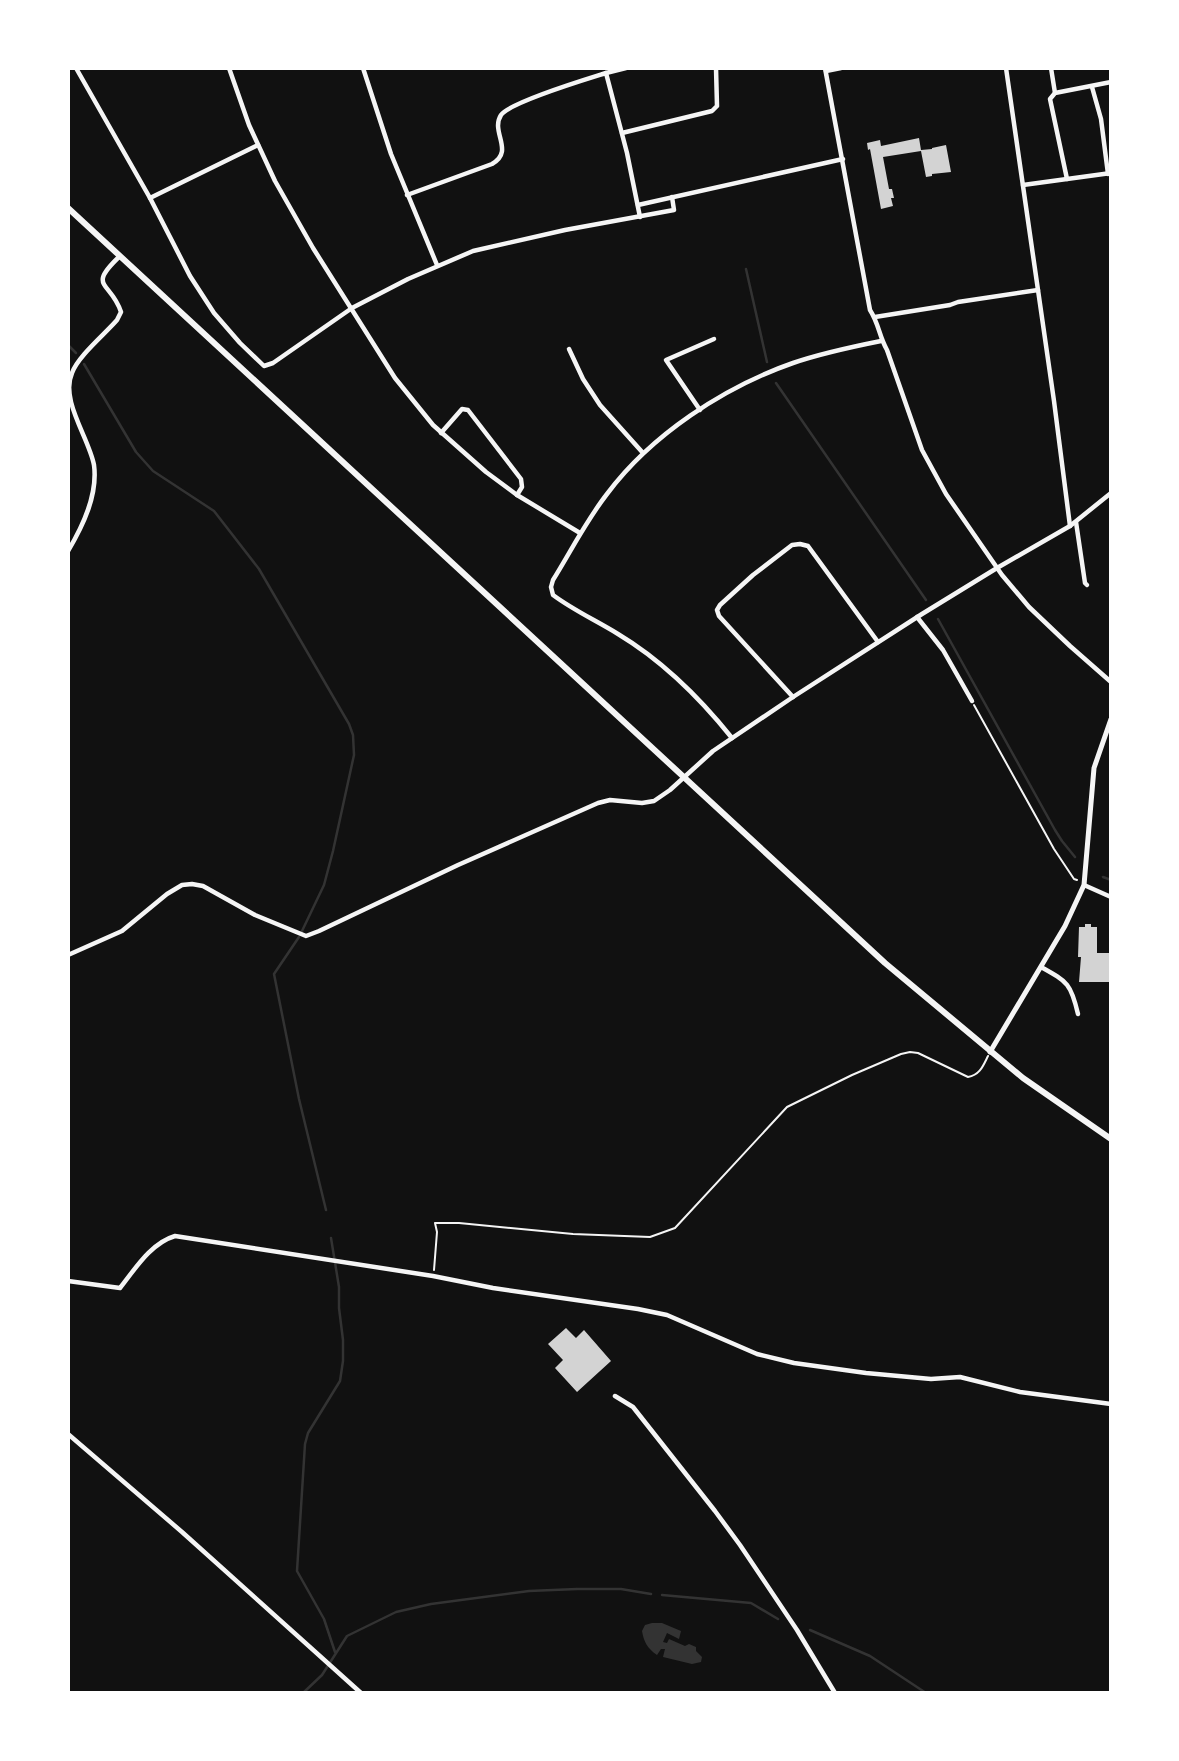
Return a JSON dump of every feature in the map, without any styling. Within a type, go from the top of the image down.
[{"type":"main road","points":[[68,208],[885,963],[1023,1078],[1111,1139]]},
{"type":"street","points":[[76,68],[150,198],[190,276],[214,313],[264,366],[273,363],[352,308],[437,265],[492,246],[674,210],[672,197]]},
{"type":"street","points":[[229,68],[258,145],[275,181],[346,303],[352,308],[395,378],[440,433],[486,472],[517,495],[580,533]]},
{"type":"street","points":[[363,68],[391,154],[437,265]]},
{"type":"street","points":[[407,195],[499,160],[502,155],[499,118],[510,108],[551,91],[626,68]]},
{"type":"street","points":[[622,133],[712,111],[717,106],[716,68]]},
{"type":"street","points":[[841,68],[826,70],[870,310],[877,321],[881,341],[887,350],[922,450],[946,494],[997,568],[1029,607],[1111,682]]},
{"type":"street","points":[[1006,68],[1070,526]]},
{"type":"street","points":[[1051,68],[1055,93]]},
{"type":"street","points":[[606,73],[640,216]]},
{"type":"street","points":[[1067,179],[1050,99],[1055,93],[1111,82]]},
{"type":"street","points":[[1023,185],[1109,174],[1101,119],[1092,87]]},
{"type":"street","points":[[150,198],[258,145]]},
{"type":"street","points":[[638,205],[843,159]]},
{"type":"street","points":[[68,551],[88,510],[94,482],[91,453],[74,410],[69,383],[71,373],[78,362],[117,320],[121,312],[117,300],[103,285],[102,278],[105,270],[120,256]]},
{"type":"street","points":[[875,317],[1038,290]]},
{"type":"street","points":[[700,410],[666,360],[714,339]]},
{"type":"street","points":[[732,738],[671,672],[619,635],[553,595],[553,580],[607,493],[644,453],[674,428],[753,380],[793,363],[840,349],[881,341]]},
{"type":"street","points":[[569,349],[583,379],[600,405],[644,453]]},
{"type":"street","points":[[440,433],[462,410],[468,410],[521,479],[522,487],[517,495]]},
{"type":"street","points":[[68,955],[122,931],[167,894],[183,885],[192,884],[203,886],[255,915],[306,936],[598,803],[610,800],[642,803],[654,801],[732,738],[917,617],[1070,526],[1111,493]]},
{"type":"street","points":[[1076,522],[1087,585]]},
{"type":"street","points":[[793,697],[719,616],[717,610],[752,575],[792,545],[808,546],[878,642]]},
{"type":"street","points":[[917,617],[943,650],[972,701]]},
{"type":"street","points":[[990,1052],[1065,926],[1084,885],[1094,768],[1111,719]]},
{"type":"street","points":[[1084,885],[1111,897]]},
{"type":"street","points":[[1041,967],[1063,979],[1074,994],[1078,1014]]},
{"type":"street","points":[[68,1281],[120,1288],[155,1247],[166,1238],[175,1236],[638,1309],[667,1315],[757,1354],[794,1363],[931,1379],[960,1377],[1020,1392],[1111,1404]]},
{"type":"street","points":[[615,1396],[633,1407],[734,1536],[797,1630],[835,1693]]},
{"type":"street","points":[[68,1434],[361,1693]]},
{"type":"path","points":[[972,701],[1054,849],[1074,878],[1084,885]]},
{"type":"path","points":[[433,1276],[437,1232],[435,1223],[650,1237],[675,1228],[787,1107],[901,1054],[918,1053],[968,1077],[980,1071],[990,1052]]},
{"type":"shaded area","points":[[662,1623],[681,1631],[679,1639],[667,1633],[663,1642],[667,1643],[669,1639],[685,1646],[689,1644],[696,1647],[702,1657],[701,1662],[692,1664],[663,1657],[665,1649],[661,1649],[657,1655],[646,1644],[642,1631],[645,1625]]},
{"type":"building","points":[[919,138],[921,150],[946,145],[951,172],[926,177],[921,151],[883,157],[889,189],[892,189],[894,198],[891,198],[893,206],[881,209],[867,143],[880,140],[881,146]]},
{"type":"building","points":[[1085,924],[1097,927],[1097,953],[1111,953],[1111,982],[1079,982],[1079,927],[1085,927]]},
{"type":"building","points":[[566,1328],[576,1338],[584,1330],[611,1361],[577,1392],[555,1368],[563,1360],[548,1344]]},
{"type":"waterway","points":[[746,269],[767,362]]},
{"type":"waterway","points":[[68,345],[76,353]]},
{"type":"waterway","points":[[84,364],[136,452],[153,471],[214,511],[259,569],[349,724],[353,735],[354,755],[333,851],[324,885],[302,931]]},
{"type":"waterway","points":[[776,383],[926,600]]},
{"type":"waterway","points":[[938,619],[1055,830],[1075,857]]},
{"type":"waterway","points":[[1103,877],[1111,880]]},
{"type":"waterway","points":[[299,937],[274,974],[299,1099],[326,1210]]},
{"type":"waterway","points":[[331,1238],[339,1287],[343,1361],[340,1381],[308,1433],[305,1444],[297,1571],[324,1619],[335,1652]]},
{"type":"waterway","points":[[303,1693],[322,1675],[347,1636],[396,1612],[431,1604],[529,1591],[621,1589],[651,1594]]},
{"type":"waterway","points":[[662,1595],[751,1603],[778,1619]]},
{"type":"waterway","points":[[810,1630],[870,1656],[926,1693]]}]
